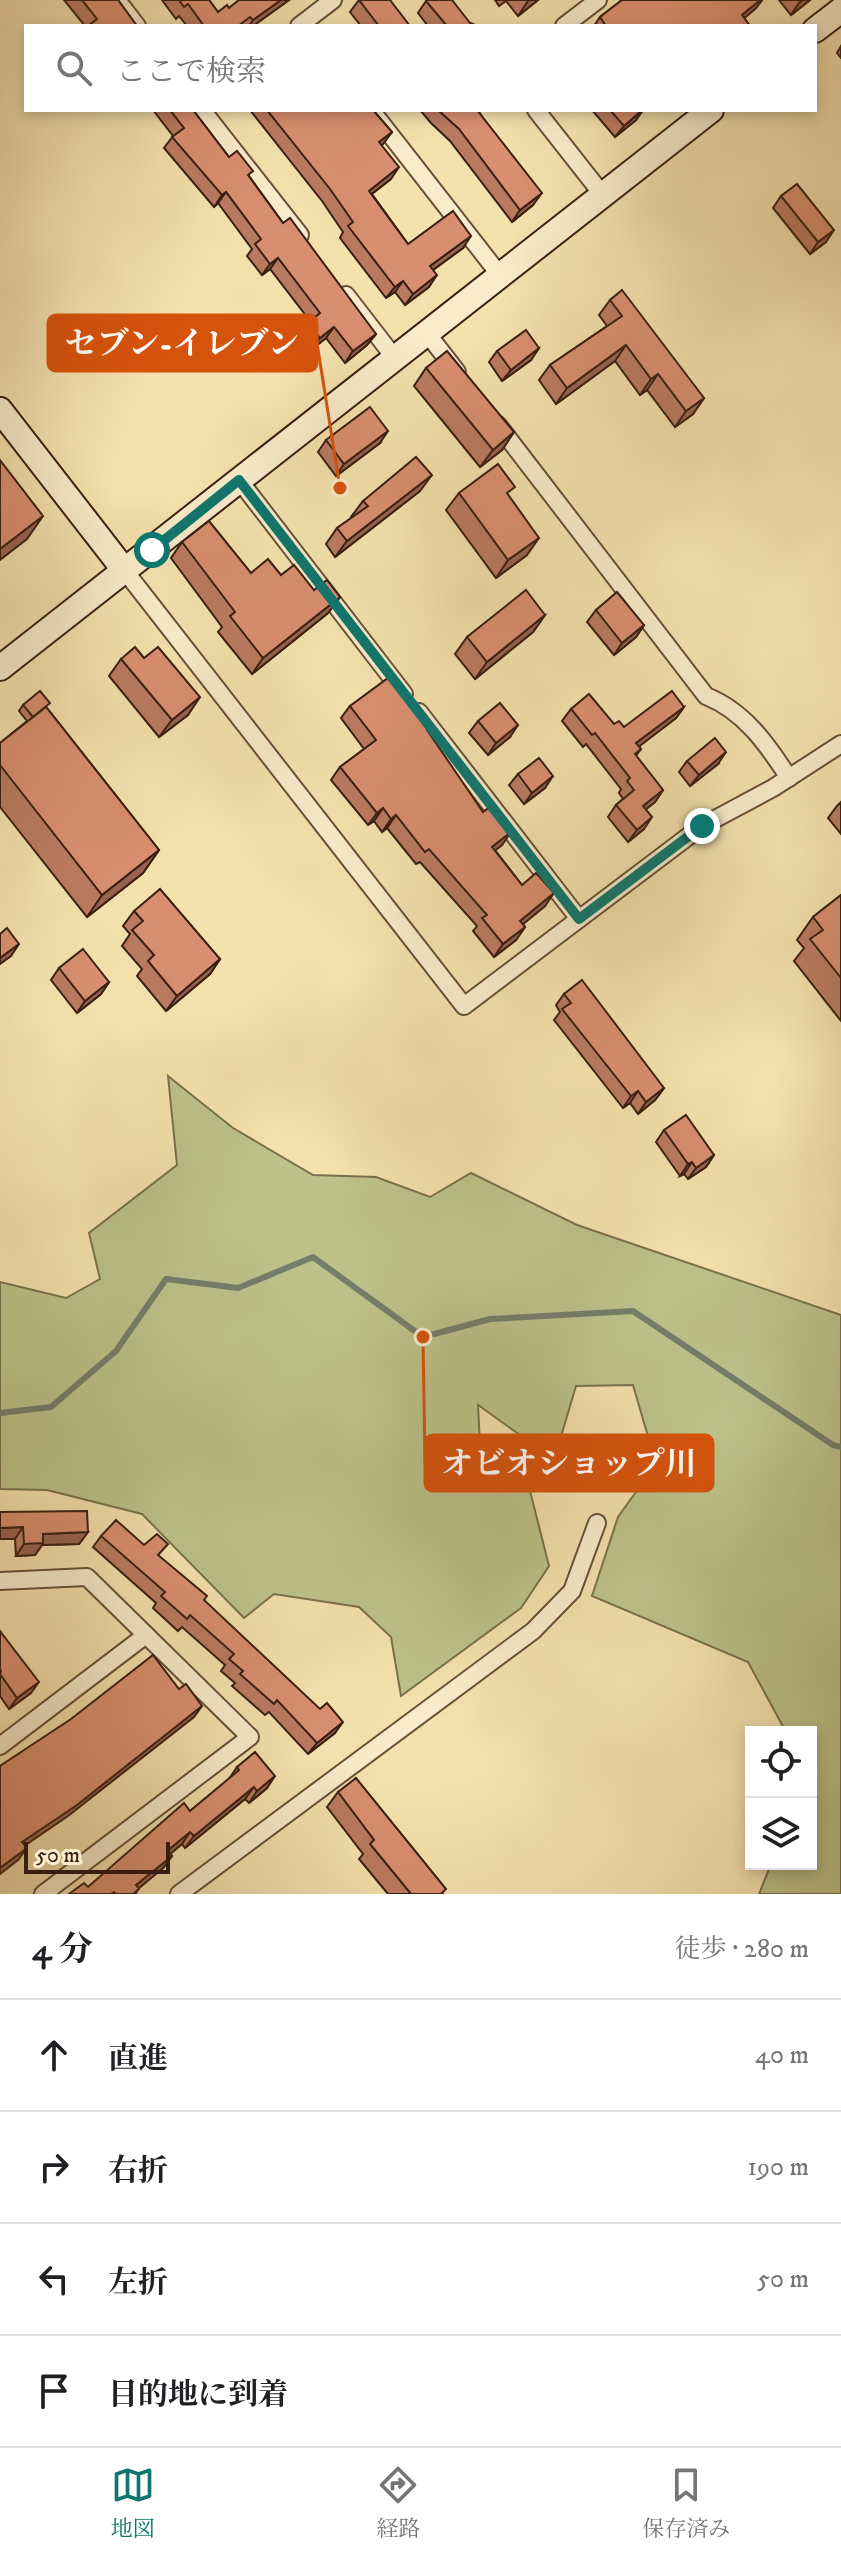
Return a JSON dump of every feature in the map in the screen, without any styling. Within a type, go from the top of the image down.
[{"type":"street","points":[[117,0],[135,24]]},
{"type":"street","points":[[303,24],[333,0]]},
{"type":"street","points":[[567,24],[598,0]]},
{"type":"street","points":[[817,28],[841,9],[835,0]]},
{"type":"street","points":[[204,112],[308,246]]},
{"type":"street","points":[[373,112],[499,274]]},
{"type":"street","points":[[538,112],[602,194]]},
{"type":"street","points":[[0,668],[708,112]]},
{"type":"street","points":[[336,283],[394,357]]},
{"type":"street","points":[[426,332],[465,382]]},
{"type":"street","points":[[484,407],[706,696],[727,706],[751,727],[767,744],[789,778]]},
{"type":"street","points":[[0,410],[464,1006],[702,826],[789,778],[841,744]]},
{"type":"street","points":[[239,480],[579,919]]},
{"type":"street","points":[[179,1894],[533,1631],[572,1591],[597,1523]]},
{"type":"street","points":[[0,1581],[87,1577],[250,1737],[43,1894]]},
{"type":"street","points":[[0,1745],[146,1635]]},
{"type":"green space","points":[[168,1076],[233,1128],[313,1175],[376,1177],[430,1197],[471,1173],[577,1225],[841,1315],[841,1894],[759,1894],[769,1870],[817,1870],[817,1726],[783,1726],[748,1662],[592,1596],[618,1517],[656,1464],[633,1385],[576,1386],[557,1450],[520,1435],[478,1405],[480,1444],[528,1483],[549,1566],[521,1608],[401,1696],[391,1637],[359,1607],[274,1594],[244,1618],[142,1514],[47,1490],[0,1489],[0,1282],[66,1298],[100,1279],[89,1233],[177,1165]]},
{"type":"building","points":[[82,0],[118,0],[136,24],[91,24],[97,19]]},
{"type":"building","points":[[179,0],[209,0],[218,12],[239,0],[281,0],[253,20],[250,17],[241,24],[203,24],[188,4],[184,7]]},
{"type":"building","points":[[359,0],[390,0],[408,24],[377,24]]},
{"type":"building","points":[[452,0],[472,24],[445,24],[426,1]]},
{"type":"building","points":[[622,0],[760,0],[742,15],[749,24],[605,24],[600,17]]},
{"type":"building","points":[[172,112],[195,112],[229,157],[237,151],[253,171],[248,175],[283,223],[290,218],[376,334],[353,351],[334,327],[320,338],[308,323],[320,313],[278,258],[270,264],[255,244],[261,239],[226,192],[222,195],[172,137],[184,128]]},
{"type":"building","points":[[269,112],[375,112],[392,132],[379,142],[399,167],[369,191],[408,244],[453,211],[471,236],[430,266],[437,275],[413,294],[403,281],[395,287],[348,226],[353,222]]},
{"type":"building","points":[[440,112],[479,112],[542,193],[520,210],[459,129]]},
{"type":"building","points":[[612,112],[640,112],[624,126]]},
{"type":"building","points":[[797,184],[834,230],[818,242],[781,196]]},
{"type":"building","points":[[622,290],[704,398],[686,411],[658,374],[651,379],[626,345],[567,388],[550,365],[622,316],[610,300]]},
{"type":"building","points":[[526,330],[539,348],[511,370],[497,351]]},
{"type":"building","points":[[447,351],[514,432],[493,450],[426,368]]},
{"type":"building","points":[[370,407],[388,431],[344,464],[326,440]]},
{"type":"building","points":[[416,457],[432,475],[347,541],[337,528],[368,506],[363,501]]},
{"type":"building","points":[[0,460],[43,516],[0,549]]},
{"type":"building","points":[[498,464],[515,487],[507,493],[539,538],[508,560],[459,493]]},
{"type":"building","points":[[209,521],[251,573],[268,559],[281,575],[294,565],[314,590],[327,580],[340,597],[263,658],[230,616],[235,612],[182,542]]},
{"type":"building","points":[[526,590],[545,615],[487,662],[467,637]]},
{"type":"building","points":[[617,592],[644,625],[622,643],[596,610]]},
{"type":"building","points":[[135,647],[144,658],[158,647],[200,697],[172,720],[121,659]]},
{"type":"building","points":[[392,675],[431,727],[427,730],[483,812],[491,806],[511,832],[492,847],[522,885],[536,873],[554,893],[520,921],[525,927],[503,944],[482,918],[487,915],[429,849],[425,852],[396,815],[391,819],[383,808],[377,813],[340,767],[376,740],[350,706]]},
{"type":"building","points":[[40,691],[50,703],[33,717],[23,705]]},
{"type":"building","points":[[672,691],[684,707],[636,743],[641,749],[635,754],[663,790],[643,806],[652,817],[637,830],[616,805],[634,790],[627,781],[630,778],[595,733],[592,735],[571,709],[589,694],[614,724],[619,721],[624,727]]},
{"type":"building","points":[[500,703],[518,725],[496,743],[478,721]]},
{"type":"building","points":[[46,707],[159,850],[102,895],[0,765],[0,743]]},
{"type":"building","points":[[715,738],[726,752],[699,775],[687,761]]},
{"type":"building","points":[[539,758],[553,776],[532,793],[518,774]]},
{"type":"building","points":[[160,889],[220,959],[177,996],[148,961],[154,955],[132,930],[143,921],[134,911]]},
{"type":"building","points":[[841,895],[841,978],[810,939],[823,930],[813,917]]},
{"type":"building","points":[[7,928],[19,944],[0,958],[0,934]]},
{"type":"building","points":[[83,949],[109,982],[85,1001],[59,968]]},
{"type":"building","points":[[582,980],[664,1088],[646,1102],[638,1091],[631,1096],[562,1009],[571,1003],[564,994]]},
{"type":"building","points":[[686,1115],[714,1155],[696,1168],[692,1162],[688,1164],[664,1130]]},
{"type":"building","points":[[87,1511],[88,1532],[43,1534],[43,1543],[24,1544],[23,1527],[0,1528],[0,1512]]},
{"type":"building","points":[[116,1520],[144,1545],[157,1534],[168,1544],[158,1555],[207,1596],[204,1600],[320,1709],[327,1703],[343,1722],[317,1743],[277,1700],[274,1704],[240,1674],[243,1671],[229,1659],[234,1654],[190,1615],[187,1619],[161,1596],[165,1592],[101,1536]]},
{"type":"building","points":[[0,1631],[39,1682],[17,1698],[0,1674]]},
{"type":"building","points":[[153,1655],[179,1689],[186,1684],[202,1706],[77,1805],[22,1842],[27,1848],[0,1868],[0,1766],[71,1719]]},
{"type":"building","points":[[255,1752],[275,1776],[257,1791],[254,1787],[194,1836],[190,1832],[167,1851],[172,1856],[136,1885],[139,1889],[133,1894],[69,1894],[84,1883],[88,1887],[184,1803],[190,1811],[239,1770],[237,1767]]},
{"type":"building","points":[[356,1778],[446,1889],[441,1894],[411,1894],[370,1844],[374,1840],[338,1792]]},
{"type":"waterway","points":[[0,1413],[51,1407],[116,1351],[166,1279],[238,1288],[313,1257],[423,1337],[490,1319],[633,1311],[833,1445],[841,1447]]},
{"type":"place","name":"セブン-イレブン","points":[[340,488]]},
{"type":"place","name":"オビオショップ川","points":[[423,1337]]},
{"type":"route","points":[[152,550],[239,480],[579,919],[702,826]]}]
